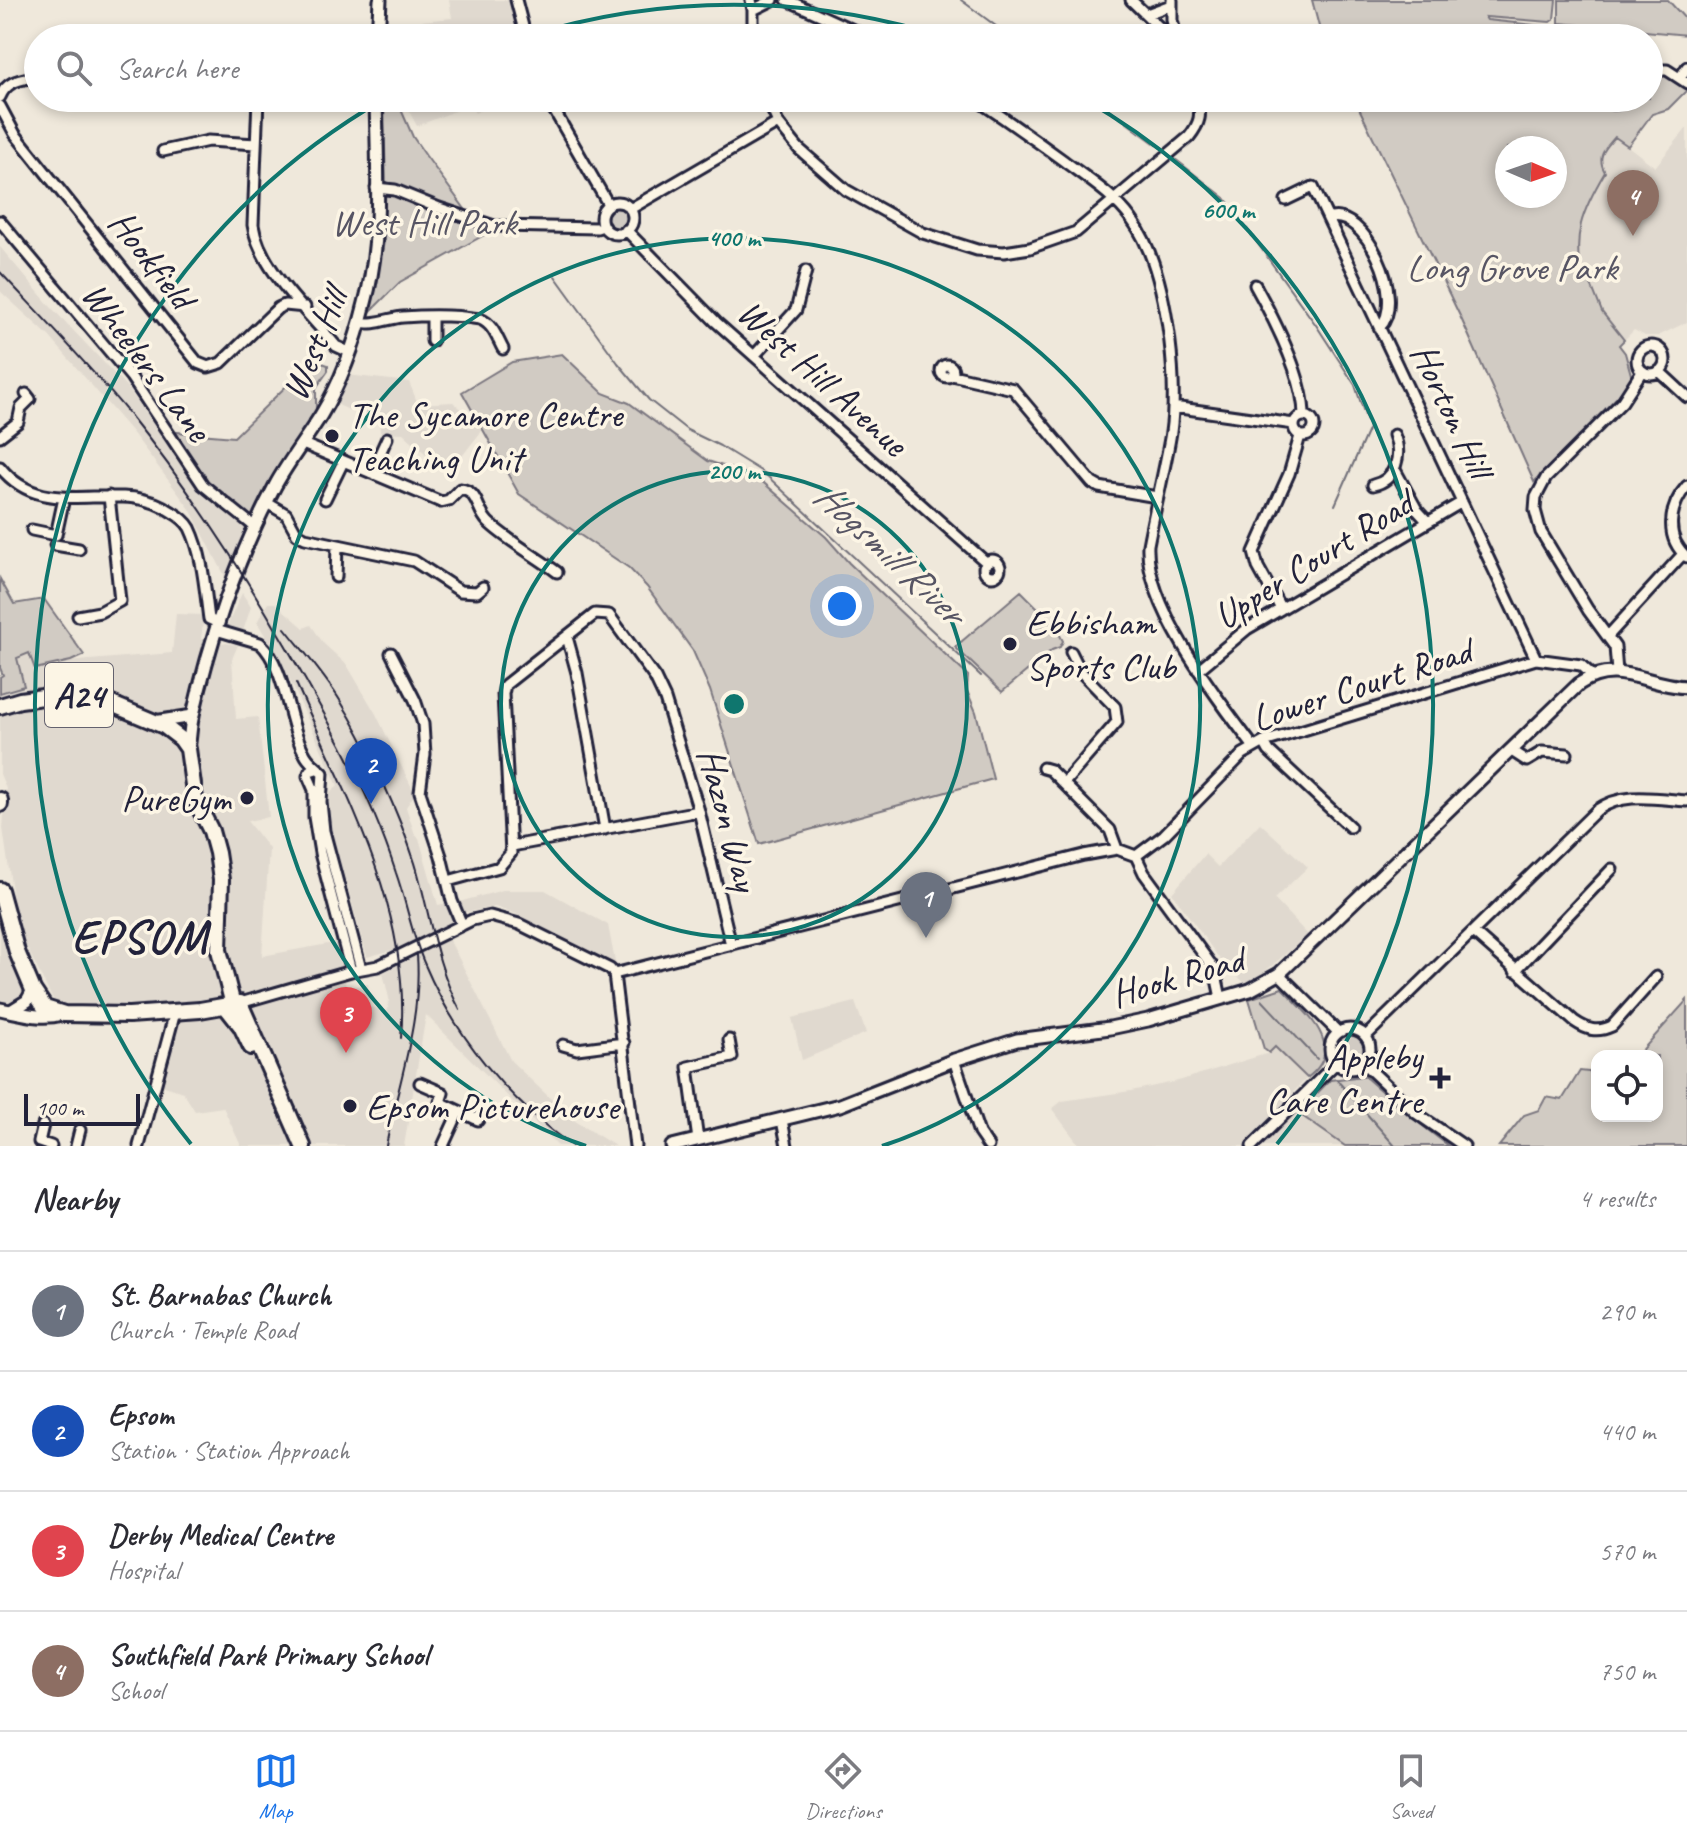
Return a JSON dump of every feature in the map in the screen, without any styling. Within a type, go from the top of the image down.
[{"type":"highway","name":"A24","points":[[0,706],[20,700],[77,695],[95,697],[175,732],[188,749],[195,799],[211,831],[217,853],[221,880],[219,950],[233,1005],[295,1146]]},
{"type":"highway","points":[[0,890],[17,952],[33,990],[41,1003],[57,1012],[129,1015],[233,1005]]},
{"type":"highway","name":"A24","points":[[233,1005],[303,1146]]},
{"type":"main road","points":[[379,24],[380,0]]},
{"type":"main road","name":"West Hill","points":[[188,749],[192,718],[217,626],[255,527],[324,409],[360,322],[372,278],[376,233],[376,112]]},
{"type":"main road","points":[[1592,675],[1617,672],[1662,685],[1687,687]]},
{"type":"main road","name":"Hook Road","points":[[672,1146],[840,1105],[954,1060],[1017,1040],[1148,1020],[1259,986],[1279,974],[1579,684],[1592,675]]},
{"type":"main road","points":[[154,722],[192,718]]},
{"type":"main road","points":[[175,732],[192,718]]},
{"type":"main road","points":[[6,1010],[27,1001],[33,990]]},
{"type":"main road","points":[[6,1010],[22,1016],[50,1018],[57,1012]]},
{"type":"street","points":[[516,0],[522,24]]},
{"type":"street","points":[[752,5],[773,0]]},
{"type":"street","points":[[787,0],[840,24]]},
{"type":"street","points":[[1131,0],[1156,24]]},
{"type":"street","points":[[1147,14],[1172,2],[1175,24]]},
{"type":"street","points":[[1663,69],[1684,81],[1687,67]]},
{"type":"street","points":[[0,97],[4,87],[24,79]]},
{"type":"street","name":"Hookfield","points":[[0,106],[15,134],[198,363],[208,367],[221,363],[278,308]]},
{"type":"street","points":[[257,112],[254,235],[262,255],[284,284],[336,346],[349,352]]},
{"type":"street","points":[[555,112],[608,204]]},
{"type":"street","points":[[773,112],[778,123],[808,158],[855,196],[923,233],[977,250],[1004,252],[1054,241],[1076,232],[1189,137],[1198,126],[1200,112]]},
{"type":"street","points":[[993,112],[1114,199],[1133,221],[1149,249],[1166,313],[1173,407],[1148,545],[1150,574],[1180,640],[1253,746]]},
{"type":"street","points":[[630,209],[778,123]]},
{"type":"street","points":[[163,151],[203,141],[256,144]]},
{"type":"street","name":"Horton Hill","points":[[1286,200],[1313,187],[1536,659]]},
{"type":"street","points":[[376,188],[395,190],[494,226],[603,226]]},
{"type":"street","points":[[618,202],[630,209],[632,218],[626,230],[611,233],[603,226],[601,216],[608,204],[618,202]]},
{"type":"street","points":[[1328,219],[1343,217],[1352,221],[1382,269],[1390,302],[1386,321],[1380,327]]},
{"type":"street","name":"Wheelers Lane","points":[[0,221],[131,377],[203,485],[255,527]]},
{"type":"street","name":"West Hill Avenue","points":[[626,230],[708,314],[987,563]]},
{"type":"street","points":[[754,356],[796,310],[806,271]]},
{"type":"street","points":[[278,308],[284,284]]},
{"type":"street","points":[[1255,285],[1285,347],[1303,400],[1304,416]]},
{"type":"street","points":[[278,308],[285,305],[305,307]]},
{"type":"street","points":[[432,317],[432,341]]},
{"type":"street","points":[[360,322],[368,325],[387,318],[472,318],[486,321],[503,349]]},
{"type":"street","points":[[1649,346],[1657,347],[1664,355],[1664,364],[1659,371],[1651,374],[1642,371],[1638,364],[1638,355],[1649,346]]},
{"type":"street","points":[[1617,672],[1615,647],[1588,610],[1541,532],[1535,510],[1536,497],[1546,478],[1622,402],[1642,371]]},
{"type":"street","points":[[1659,371],[1687,397]]},
{"type":"street","points":[[952,375],[1013,389],[1092,483],[1099,487],[1157,497]]},
{"type":"street","points":[[0,436],[18,422],[21,408],[30,399],[26,394]]},
{"type":"street","points":[[1173,407],[1294,424]]},
{"type":"street","points":[[1304,416],[1314,422],[1315,429],[1311,434],[1300,436],[1294,424],[1304,416]]},
{"type":"street","points":[[1373,485],[1384,481],[1394,468],[1399,453],[1394,435]]},
{"type":"street","points":[[1281,609],[1258,567],[1254,552],[1289,474],[1300,436]]},
{"type":"street","points":[[371,473],[387,438]]},
{"type":"street","points":[[303,444],[441,502],[449,500],[460,489],[468,490],[486,521],[557,572]]},
{"type":"street","points":[[325,499],[343,462]]},
{"type":"street","points":[[0,467],[16,485],[31,492],[68,498],[141,498],[168,509],[184,520],[193,538],[204,580],[209,619],[217,626],[264,647],[276,671],[302,748],[316,769],[310,771],[308,776],[314,795],[316,833],[356,970]]},
{"type":"street","points":[[1394,468],[1417,510],[1428,522]]},
{"type":"street","points":[[1608,636],[1685,556],[1674,538],[1671,517],[1677,500],[1687,486]]},
{"type":"street","points":[[78,616],[100,612],[120,601],[109,496]]},
{"type":"street","points":[[55,543],[68,498]]},
{"type":"street","name":"Upper Court Road","points":[[1198,670],[1247,629],[1462,502]]},
{"type":"street","points":[[267,503],[286,514],[297,534],[337,546],[414,561],[465,593],[477,592],[483,587]]},
{"type":"street","points":[[32,530],[55,543],[79,549]]},
{"type":"street","points":[[336,577],[337,546]]},
{"type":"street","name":"Hazon Way","points":[[512,846],[505,685],[595,614],[609,615],[660,685],[699,811],[731,945]]},
{"type":"street","points":[[567,637],[577,673],[605,829]]},
{"type":"street","points":[[1064,783],[1117,722],[1115,707],[1081,672],[1071,652]]},
{"type":"street","points":[[391,653],[415,700],[423,724],[425,754],[420,792],[462,925]]},
{"type":"street","name":"Lower Court Road","points":[[1136,856],[1164,835],[1253,746],[1536,659],[1581,665],[1592,675]]},
{"type":"street","points":[[1264,742],[1269,751],[1350,827]]},
{"type":"street","points":[[1510,750],[1527,761],[1542,752],[1567,754]]},
{"type":"street","points":[[1043,768],[1050,770],[1110,830],[1117,849]]},
{"type":"street","points":[[1366,1036],[1597,810],[1607,803],[1631,797],[1687,801]]},
{"type":"street","points":[[448,881],[499,867],[508,859],[512,846],[699,811]]},
{"type":"street","points":[[614,974],[1117,849],[1136,856],[1144,873],[1215,970],[1221,998]]},
{"type":"street","points":[[1515,971],[1612,869]]},
{"type":"street","points":[[233,1005],[390,962],[462,925],[483,917],[498,916],[610,969],[614,974],[635,1146]]},
{"type":"street","points":[[1473,932],[1515,971],[1588,1030],[1612,1026],[1656,977]]},
{"type":"street","points":[[1279,974],[1338,1032]]},
{"type":"street","points":[[139,1146],[175,1012]]},
{"type":"street","points":[[1353,1029],[1366,1036],[1370,1052],[1364,1064],[1351,1069],[1336,1063],[1330,1050],[1338,1032],[1353,1029]]},
{"type":"street","points":[[698,1140],[688,1067],[732,1057],[729,1040]]},
{"type":"street","points":[[563,1045],[577,1049],[624,1043]]},
{"type":"street","points":[[954,1060],[979,1133],[988,1146]]},
{"type":"street","points":[[1252,1146],[1336,1063]]},
{"type":"street","points":[[1364,1064],[1416,1113],[1464,1146]]},
{"type":"street","points":[[420,1083],[443,1093],[440,1102],[478,1120],[481,1112]]},
{"type":"street","points":[[443,1146],[459,1111]]},
{"type":"street","points":[[782,1120],[787,1146]]},
{"type":"street","points":[[43,1125],[39,1142],[51,1146]]},
{"type":"street","points":[[76,1146],[80,1130]]},
{"type":"shaded area","points":[[449,0],[512,0],[518,24],[411,22],[452,18]]},
{"type":"shaded area","points":[[410,112],[452,112],[417,126]]},
{"type":"shaded area","points":[[1687,128],[1687,322],[1658,336],[1645,336],[1634,330],[1624,340],[1602,312],[1590,283],[1583,283],[1578,238],[1581,218],[1605,172],[1600,162],[1601,154],[1615,136],[1655,167]]},
{"type":"shaded area","points":[[0,247],[50,306],[126,386],[197,483],[246,527],[226,578],[190,509],[132,432],[49,336],[0,291]]},
{"type":"shaded area","points":[[347,375],[409,382],[418,404],[453,402],[484,428],[448,474],[403,433],[380,432],[379,415],[349,410],[336,404]]},
{"type":"shaded area","points":[[242,593],[251,607],[243,631],[227,626]]},
{"type":"shaded area","points":[[268,603],[275,603],[304,628],[311,625],[324,644],[347,665],[376,714],[415,794],[406,807],[415,835],[419,838],[438,905],[447,903],[452,922],[400,948],[367,957],[330,826],[329,794],[338,786],[284,667],[257,622]]},
{"type":"shaded area","points":[[176,614],[204,615],[201,639],[238,645],[232,659],[236,719],[258,717],[269,817],[247,821],[269,849],[262,956],[339,942],[346,988],[368,984],[370,1007],[388,1011],[389,998],[383,973],[449,939],[511,1061],[572,1119],[615,1146],[558,1146],[426,1015],[404,1146],[241,1146],[223,1107],[195,1111],[183,1092],[161,1085],[179,1022],[179,1005],[126,1009],[88,1007],[61,1005],[52,998],[25,944],[15,912],[3,828],[6,788],[0,774],[0,712],[28,703],[17,658],[29,653],[36,669],[66,662],[172,653]]},
{"type":"shaded area","points":[[1260,823],[1308,867],[1274,899],[1308,935],[1256,979],[1244,982],[1224,965],[1172,893],[1205,854],[1218,867]]},
{"type":"shaded area","points":[[503,890],[545,890],[608,925],[616,967],[516,914],[495,907],[462,913],[459,902]]},
{"type":"shaded area","points":[[0,916],[26,980],[26,994],[22,1001],[10,1006],[0,1004]]},
{"type":"shaded area","points":[[855,1002],[866,1033],[802,1060],[792,1018]]},
{"type":"shaded area","points":[[1275,1047],[1307,1078],[1283,1103],[1345,1146],[1080,1146],[1052,1109],[1062,1101],[1174,1082],[1269,1053]]},
{"type":"green space","points":[[1312,0],[1556,0],[1554,19],[1550,22],[1485,17],[1487,20],[1526,24],[1318,24]]},
{"type":"green space","points":[[1559,0],[1668,0],[1687,21],[1687,35],[1663,33],[1663,24],[1559,23]]},
{"type":"green space","name":"Long Grove Park","points":[[1663,76],[1687,90],[1668,109],[1663,111]]},
{"type":"green space","name":"West Hill Park","points":[[384,112],[402,112],[413,137],[484,235],[400,282],[370,312],[384,242],[383,199],[386,195]]},
{"type":"green space","name":"Long Grove Park","points":[[1361,112],[1658,112],[1652,114],[1628,146],[1615,137],[1605,149],[1601,161],[1605,172],[1590,199],[1579,237],[1583,282],[1590,282],[1602,312],[1624,340],[1619,345],[1625,353],[1632,378],[1534,482],[1460,316]]},
{"type":"green space","points":[[616,206],[624,210],[628,218],[624,226],[616,230],[608,226],[604,218],[608,210]]},
{"type":"green space","points":[[562,354],[603,393],[629,403],[708,461],[758,478],[826,537],[849,563],[968,676],[967,691],[976,712],[993,779],[759,844],[710,690],[693,651],[647,587],[629,568],[519,494],[462,392],[512,362]]},
{"type":"green space","points":[[313,360],[328,365],[328,371],[316,388],[316,411],[282,463],[284,465],[253,521],[221,497],[194,469],[176,432],[234,437]]},
{"type":"green space","points":[[0,579],[14,604],[44,599],[84,655],[35,669],[29,653],[17,658],[24,686],[0,693],[0,677],[3,675],[0,668]]},
{"type":"green space","name":"Ebbisham Sports Club","points":[[1021,591],[1054,624],[1063,641],[1060,647],[1052,650],[1002,692],[955,647]]},
{"type":"green space","points":[[1282,988],[1312,1019],[1324,1042],[1324,1054],[1319,1066],[1307,1078],[1275,1047],[1269,1053],[1264,1049],[1249,999]]},
{"type":"green space","points":[[1687,1000],[1687,1146],[1499,1146],[1524,1115],[1539,1110],[1546,1097],[1562,1100],[1580,1071],[1591,1072],[1591,1122],[1663,1122],[1663,1050],[1642,1050]]},
{"type":"green space","points":[[1349,1031],[1361,1036],[1366,1048],[1361,1060],[1349,1065],[1337,1060],[1332,1048],[1337,1036]]},
{"type":"green space","points":[[1364,1076],[1449,1146],[1345,1146],[1298,1113],[1330,1080]]},
{"type":"waterway","points":[[961,0],[993,24]]},
{"type":"waterway","points":[[1112,112],[1161,148]]},
{"type":"waterway","points":[[1175,159],[1225,198],[1355,385],[1369,428],[1335,505]]},
{"type":"waterway","name":"Hogsmill River","points":[[555,276],[649,400],[687,430],[764,473],[981,676]]},
{"type":"waterway","name":"Hogsmill River","points":[[1262,1000],[1317,1059]]},
{"type":"waterway","name":"Hogsmill River","points":[[1336,1079],[1395,1146]]},
{"type":"railway","points":[[0,272],[130,415],[158,450],[235,562],[305,680],[356,775],[389,853],[420,954],[452,1017],[486,1066],[506,1088],[549,1129],[572,1146]]},
{"type":"railway","points":[[285,628],[341,702],[382,780],[415,863],[439,956],[460,1010]]},
{"type":"railway","points":[[296,683],[354,811],[386,899],[402,990],[401,1038]]},
{"type":"railway","points":[[386,1146],[413,1028],[417,955]]},
{"type":"place","name":"Southfield Park Primary School","points":[[1633,236]]},
{"type":"place","name":"The Sycamore Centre Teaching Unit","points":[[332,436]]},
{"type":"place","name":"Ebbisham Sports Club","points":[[1010,644]]},
{"type":"place","name":"PureGym","points":[[247,798]]},
{"type":"place","name":"Epsom","points":[[371,804]]},
{"type":"place","name":"St. Barnabas Church","points":[[926,938]]},
{"type":"place","name":"Derby Medical Centre","points":[[346,1053]]},
{"type":"place","name":"Appleby Care Centre","points":[[1440,1078]]},
{"type":"place","name":"Epsom Picturehouse","points":[[350,1106]]},
{"type":"district","name":"EPSOM","points":[[140,936]]}]
